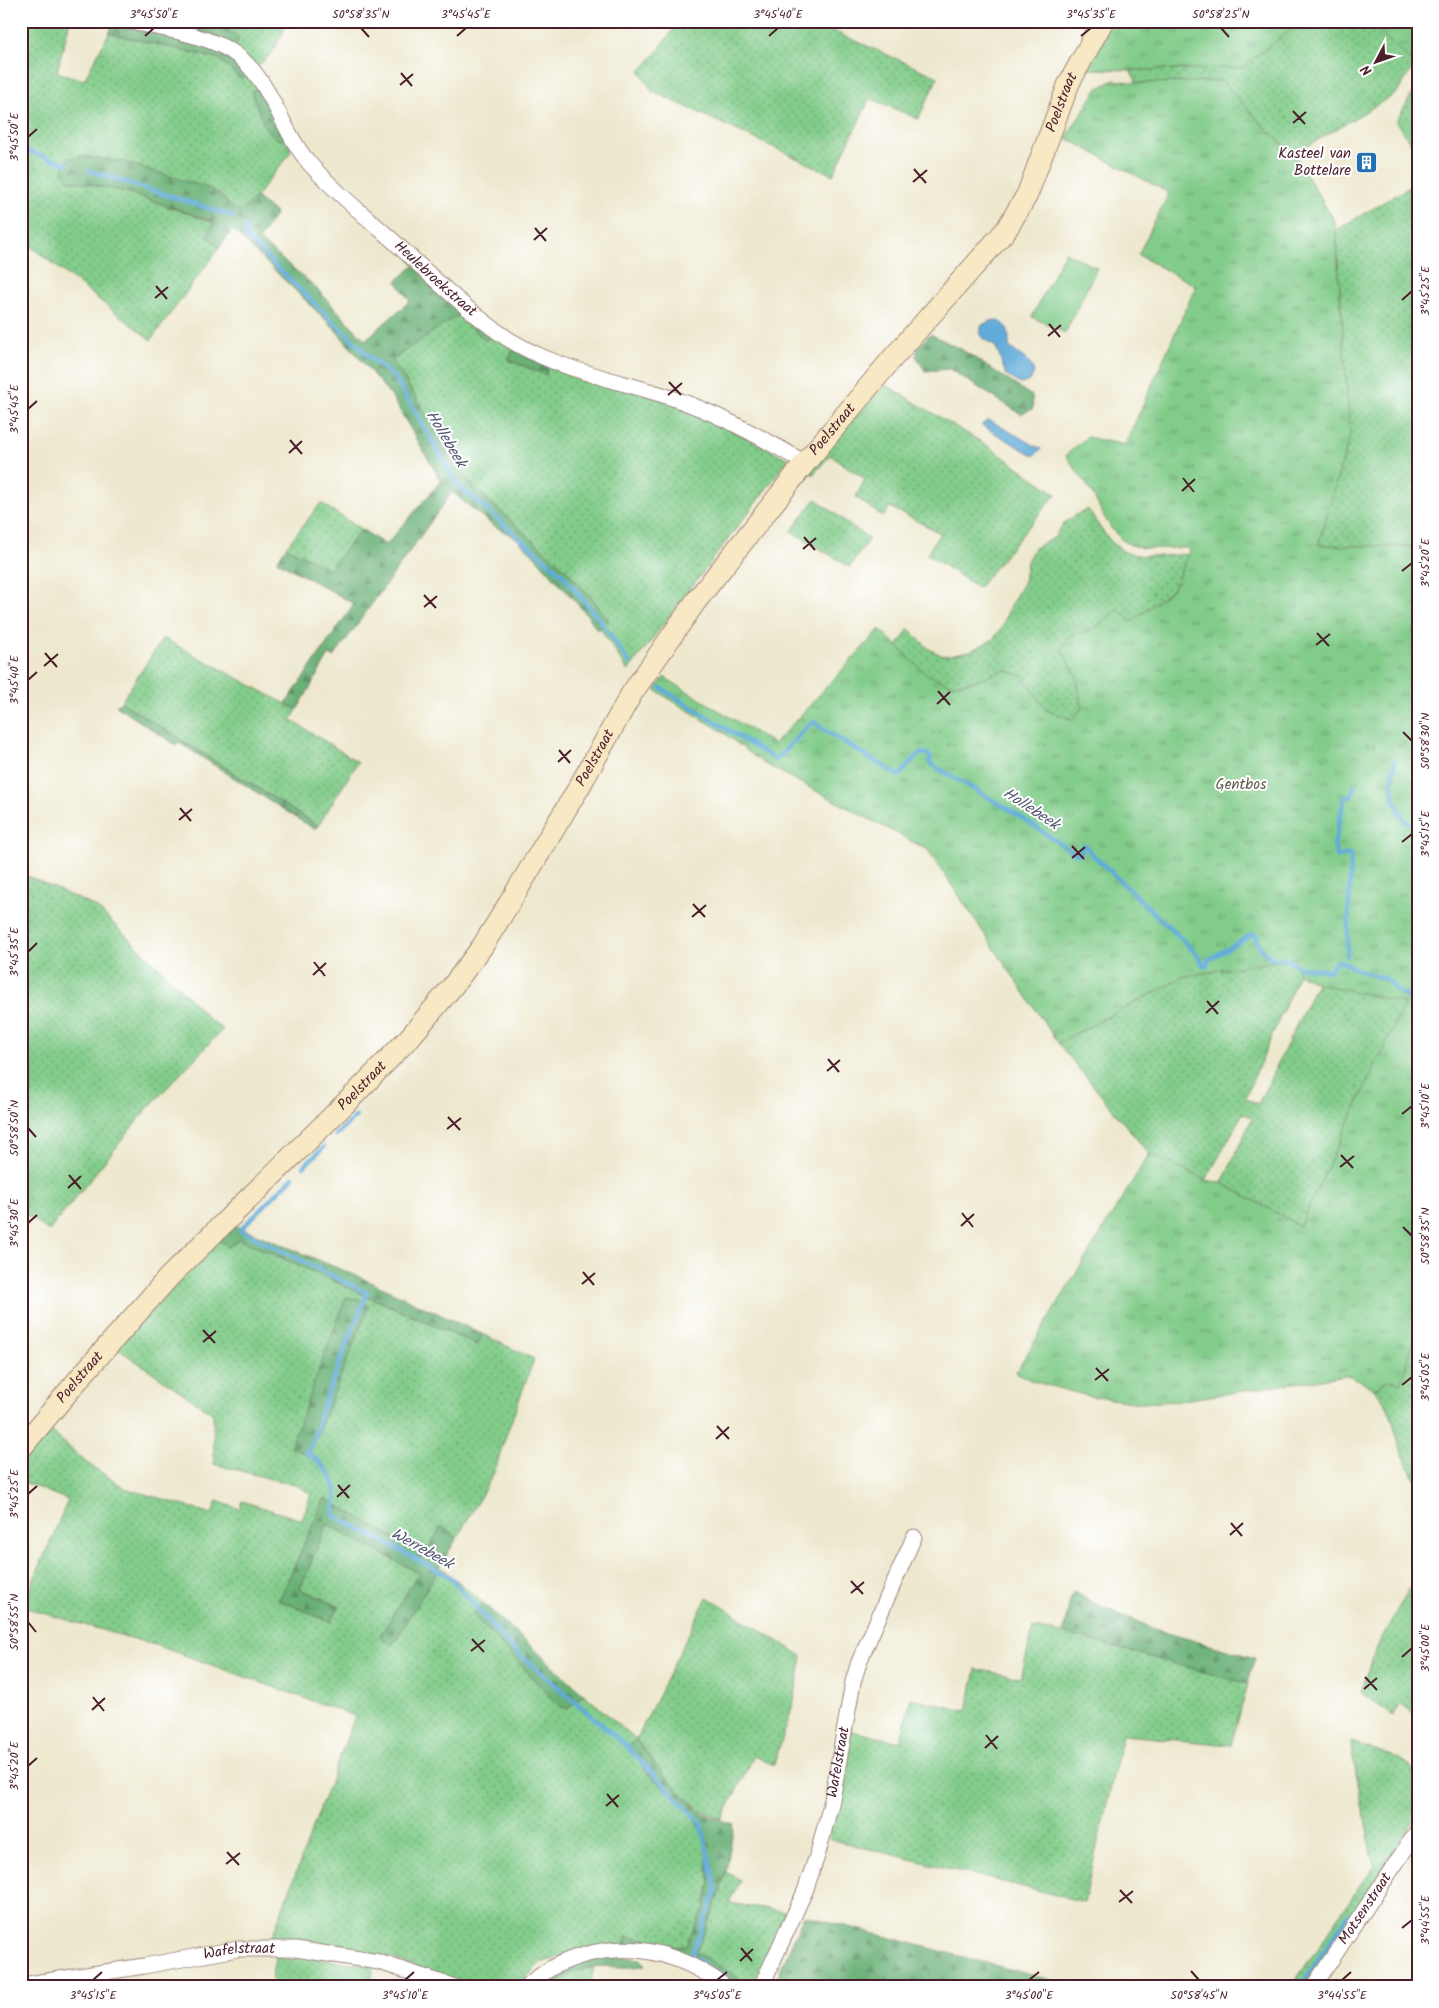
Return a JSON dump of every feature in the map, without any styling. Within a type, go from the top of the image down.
[{"type":"street","name":"Heulebroekstraat","points":[[127,21],[199,38],[231,52],[250,67],[262,82],[300,152],[328,183],[494,330],[550,360],[681,401],[716,415],[805,463]]},
{"type":"street","name":"Poelstraat","points":[[21,1448],[89,1367],[169,1277],[410,1038],[452,987],[482,947],[508,906],[578,789],[632,693],[696,601],[805,463],[891,360],[1006,230],[1027,195],[1069,83],[1103,21]]},
{"type":"street","name":"Wafelstraat","points":[[761,1987],[805,1891],[818,1853],[832,1800],[853,1682],[859,1662],[914,1536]]},
{"type":"street","name":"Motsenstraat","points":[[1313,1987],[1418,1830]]},
{"type":"street","name":"Wafelstraat","points":[[21,1985],[144,1966],[237,1948],[296,1949],[379,1962],[455,1987]]},
{"type":"street","points":[[525,1987],[554,1966],[570,1959],[605,1952],[632,1950],[653,1951],[676,1958],[714,1978],[726,1987]]},
{"type":"green space","points":[[21,21],[70,21],[57,72],[84,80],[109,33],[219,59],[241,78],[248,72],[259,87],[252,92],[265,128],[287,139],[291,146],[290,153],[256,197],[241,212],[232,208],[219,193],[68,180],[127,192],[214,223],[207,236],[220,247],[151,340],[21,239]]},
{"type":"green space","points":[[148,21],[209,25],[232,32],[239,38],[234,49]]},
{"type":"green space","points":[[193,21],[289,21],[272,53],[256,68]]},
{"type":"green space","points":[[679,21],[810,21],[938,77],[918,119],[870,98],[833,175],[652,91],[640,71],[658,51]]},
{"type":"green space","points":[[1109,21],[1302,21],[1241,68],[1084,69]]},
{"type":"green space","points":[[1302,21],[1366,21],[1415,64],[1397,93],[1294,154],[1267,130],[1222,81],[1137,83],[1130,70],[1241,68]]},
{"type":"green space","points":[[1366,21],[1418,21],[1418,67],[1415,64]]},
{"type":"green space","points":[[114,22],[209,46],[221,52],[248,72],[241,79],[219,59],[109,33]]},
{"type":"green space","name":"Gentbos","points":[[1114,80],[1137,83],[1222,81],[1267,130],[1294,154],[1335,222],[1350,436],[1318,545],[1418,547],[1418,1319],[1401,1383],[1389,1380],[1373,1389],[1362,1381],[1347,1375],[1177,1401],[1140,1403],[1088,1396],[1032,1381],[1016,1372],[1149,1154],[1206,1180],[1222,1183],[1300,1226],[1405,1003],[1317,983],[1299,974],[1294,958],[1185,976],[1058,1043],[928,850],[763,763],[720,730],[655,690],[664,677],[774,744],[880,629],[926,674],[952,685],[978,680],[1004,670],[1023,676],[1046,710],[1071,719],[1082,709],[1077,677],[1062,650],[1068,637],[1094,629],[1119,609],[1131,622],[1172,590],[1189,555],[1188,548],[1144,548],[1124,541],[1112,529],[1092,493],[1066,455],[1087,437],[1125,445],[1196,286],[1138,255],[1169,193],[1066,138],[1097,89]]},
{"type":"green space","points":[[1418,83],[1418,154],[1396,122]]},
{"type":"green space","points":[[259,87],[287,139],[278,140],[265,128],[251,91]]},
{"type":"green space","points":[[81,156],[124,162],[209,188],[218,193],[240,212],[256,197],[276,213],[259,240],[313,285],[365,340],[410,301],[396,281],[415,265],[493,333],[486,341],[458,315],[392,360],[417,399],[447,454],[472,486],[564,568],[593,599],[609,621],[597,630],[589,617],[533,554],[516,538],[492,525],[452,492],[334,657],[329,655],[297,710],[286,703],[354,604],[277,561],[286,547],[330,569],[361,529],[386,545],[441,481],[392,397],[334,328],[233,230],[220,247],[207,236],[214,222],[127,192],[68,180],[63,171],[64,164],[69,159]]},
{"type":"green space","points":[[1418,182],[1418,547],[1318,546],[1350,436],[1336,230]]},
{"type":"green space","points":[[1065,252],[1097,268],[1065,333],[1032,317]]},
{"type":"green space","points":[[458,314],[486,341],[493,333],[514,348],[509,360],[546,375],[548,364],[680,405],[789,459],[628,671],[600,628],[609,621],[593,599],[564,568],[472,486],[447,454],[417,399],[392,360]]},
{"type":"green space","points":[[930,334],[961,349],[1032,396],[1033,409],[1021,414],[949,369],[925,371],[916,356],[918,347]]},
{"type":"green space","points":[[514,348],[548,364],[546,375],[509,360]]},
{"type":"green space","points":[[884,384],[988,446],[1056,494],[978,588],[927,554],[940,533],[890,507],[883,517],[856,497],[865,479],[830,455],[813,475],[807,470]]},
{"type":"green space","points":[[816,499],[869,539],[850,567],[791,531]]},
{"type":"green space","points":[[321,503],[361,529],[330,569],[286,547]]},
{"type":"green space","points":[[1088,509],[1108,537],[1123,551],[1146,556],[1189,554],[1172,590],[1131,622],[1119,609],[1094,629],[1068,637],[1062,650],[1077,677],[1082,709],[1071,719],[1046,710],[1023,676],[1004,670],[978,680],[952,685],[926,674],[897,646],[909,629],[929,649],[944,656],[970,651],[992,640],[1002,628],[1009,608],[1024,581],[1027,561],[1034,548],[1055,537],[1064,524]]},
{"type":"green space","points":[[163,638],[297,710],[291,720],[358,762],[318,826],[121,702]]},
{"type":"green space","points":[[121,702],[318,826],[314,829],[178,742],[176,745],[116,706]]},
{"type":"green space","points":[[21,873],[96,907],[162,970],[210,1020],[223,1029],[146,1110],[49,1231],[21,1211]]},
{"type":"green space","points":[[1294,958],[1299,974],[1245,1098],[1258,1104],[1317,983],[1405,1003],[1300,1226],[1222,1183],[1252,1118],[1243,1113],[1206,1180],[1149,1154],[1058,1043],[1185,976]]},
{"type":"green space","points":[[232,1224],[364,1279],[482,1334],[478,1345],[239,1239],[229,1247],[217,1238]]},
{"type":"green space","points":[[217,1238],[229,1247],[239,1239],[477,1345],[482,1334],[534,1359],[495,1471],[457,1538],[442,1526],[424,1555],[325,1498],[279,1600],[331,1622],[339,1606],[300,1589],[327,1524],[419,1573],[380,1636],[392,1646],[440,1566],[483,1603],[473,1615],[560,1707],[568,1709],[584,1694],[636,1740],[707,1597],[802,1656],[794,1701],[774,1765],[754,1756],[722,1819],[696,1807],[674,1787],[637,1740],[629,1745],[647,1773],[691,1813],[700,1827],[705,1845],[710,1884],[704,1909],[686,1945],[674,1946],[651,1940],[626,1937],[626,1946],[589,1949],[540,1963],[525,1979],[514,1987],[475,1987],[386,1957],[343,1947],[271,1939],[355,1716],[158,1646],[22,1607],[68,1500],[21,1481],[21,1456],[49,1425],[51,1431],[87,1463],[125,1488],[212,1514],[217,1501],[240,1509],[242,1501],[302,1520],[311,1494],[298,1486],[214,1464],[213,1414],[114,1346]]},
{"type":"green space","points":[[346,1297],[363,1300],[369,1306],[309,1455],[290,1447]]},
{"type":"green space","points":[[1417,1318],[1418,1484],[1404,1458],[1387,1406],[1373,1389],[1389,1380],[1401,1383]]},
{"type":"green space","points":[[325,1498],[424,1555],[442,1526],[457,1538],[392,1646],[380,1636],[419,1573],[327,1524],[300,1589],[339,1607],[330,1622],[279,1600]]},
{"type":"green space","points":[[1418,1573],[1418,1716],[1401,1704],[1393,1716],[1361,1692],[1376,1648]]},
{"type":"green space","points":[[1074,1592],[1096,1604],[1157,1630],[1255,1658],[1248,1684],[1063,1633],[1071,1596]]},
{"type":"green space","points":[[483,1603],[584,1694],[567,1709],[560,1707],[473,1615]]},
{"type":"green space","points":[[1033,1628],[1063,1633],[1248,1684],[1231,1745],[1123,1735],[1084,1902],[829,1839],[848,1730],[900,1742],[911,1698],[967,1711],[976,1669],[1021,1678]]},
{"type":"green space","points":[[636,1740],[668,1780],[696,1808],[708,1816],[734,1824],[726,1872],[713,1911],[696,1952],[747,1983],[744,1987],[737,1987],[719,1975],[626,1946],[626,1937],[651,1940],[674,1946],[686,1945],[704,1909],[710,1884],[705,1845],[700,1827],[691,1813],[647,1773],[628,1746]]},
{"type":"green space","points":[[1352,1742],[1393,1756],[1418,1772],[1418,1815],[1304,1987],[1291,1987],[1374,1865],[1351,1747]]},
{"type":"green space","points":[[726,1872],[740,1880],[729,1903],[788,1912],[751,1987],[744,1987],[747,1983],[696,1952],[713,1911]]},
{"type":"green space","points":[[804,1915],[1070,1985],[1070,1987],[773,1987]]},
{"type":"green space","points":[[276,1953],[373,1966],[372,1987],[284,1987],[271,1979]]},
{"type":"green space","points":[[624,1957],[641,1959],[645,1965],[638,1967],[600,1966],[585,1968],[550,1986],[534,1987],[566,1967],[598,1959]]},
{"type":"green space","points":[[594,1967],[590,1987],[549,1987],[571,1973]]},
{"type":"water","points":[[996,320],[1006,327],[1009,334],[1009,346],[1030,363],[1034,372],[1030,381],[1020,384],[1006,375],[996,347],[982,338],[980,331],[982,325]]},
{"type":"water","points":[[989,420],[1041,449],[1034,456],[981,425]]},
{"type":"waterway","name":"Hollebeek","points":[[21,149],[67,164]]},
{"type":"waterway","name":"Hollebeek","points":[[90,171],[233,216]]},
{"type":"waterway","name":"Hollebeek","points":[[246,227],[246,237],[371,358],[395,378],[458,485],[562,574],[602,623],[629,663]]},
{"type":"waterway","name":"Hollebeek","points":[[661,688],[776,760],[814,722],[899,776],[920,753],[927,754],[931,757],[929,761],[934,766],[1010,810],[1076,854],[1080,854],[1083,845],[1086,846],[1090,852],[1196,953],[1204,966],[1207,966],[1208,960],[1253,934],[1257,936],[1256,939],[1263,951],[1273,959],[1285,959],[1300,967],[1330,971],[1337,961],[1346,963],[1353,968],[1387,979],[1396,990],[1418,1005]]},
{"type":"waterway","points":[[1395,761],[1392,785],[1397,806],[1404,821],[1418,825]]},
{"type":"waterway","points":[[1347,956],[1351,857],[1350,854],[1337,857],[1334,845],[1345,796],[1351,797],[1355,786]]},
{"type":"waterway","name":"Werrebeek","points":[[336,1135],[356,1116]]},
{"type":"waterway","name":"Werrebeek","points":[[304,1166],[324,1147]]},
{"type":"waterway","name":"Werrebeek","points":[[293,1177],[240,1230],[367,1293],[321,1411],[314,1439],[306,1452],[317,1460],[330,1475],[336,1495],[333,1515],[450,1577],[509,1645],[624,1744],[701,1823],[716,1890],[691,1956],[705,1965]]},
{"type":"waterway","name":"Werrebeek","points":[[1300,1987],[1348,1915]]},
{"type":"waterway","name":"Werrebeek","points":[[720,1974],[741,1987]]},
{"type":"place","name":"Kasteel van Bottelare","points":[[1367,163]]}]
